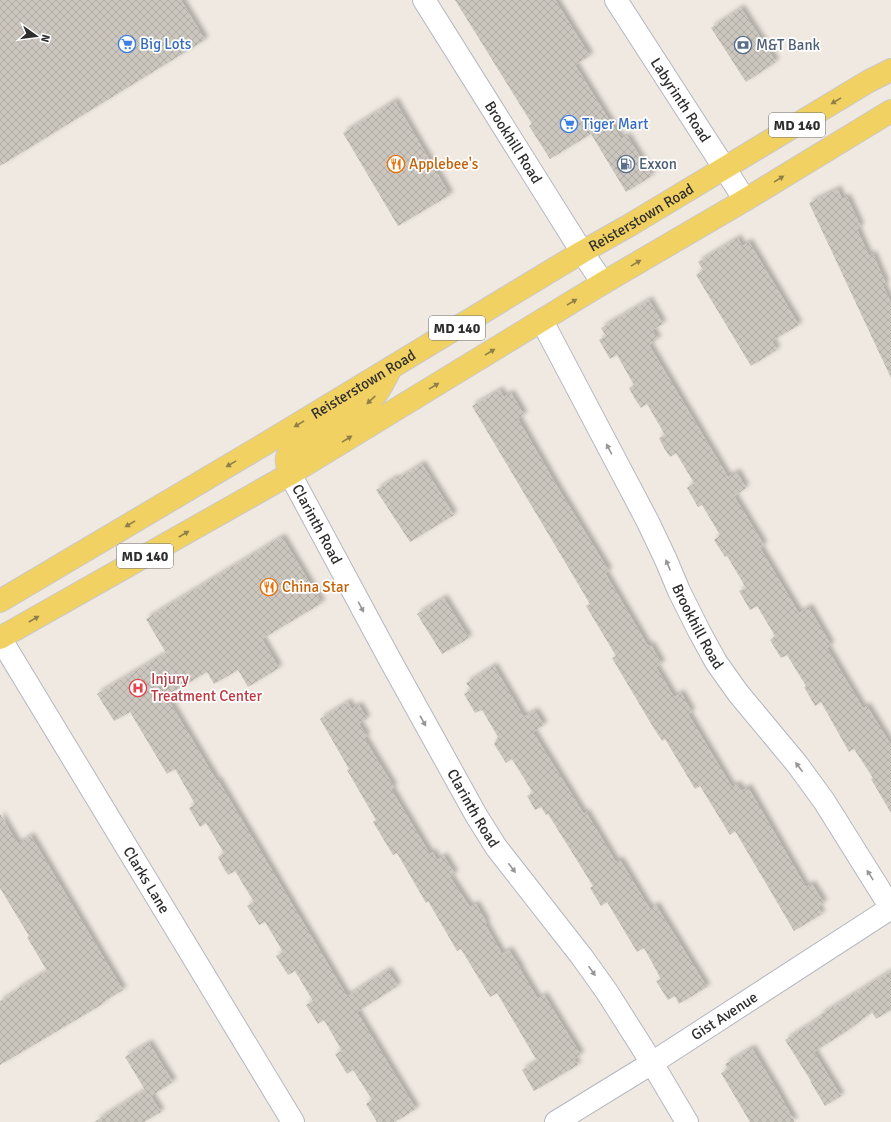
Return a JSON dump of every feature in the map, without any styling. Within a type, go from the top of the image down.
[{"type":"main road","name":"Reisterstown Road","points":[[0,601],[265,444],[582,252],[630,225],[869,81],[891,70]]},
{"type":"main road","name":"MD 140","points":[[0,638],[290,474],[603,283],[890,116]]},
{"type":"main road","points":[[290,474],[286,457],[288,454],[293,449],[371,401],[376,396],[392,367]]},
{"type":"street","name":"Brookhill Road","points":[[424,0],[603,283]]},
{"type":"street","name":"Labyrinth Road","points":[[616,0],[745,200]]},
{"type":"street","name":"Brookhill Road","points":[[542,321],[648,522],[679,591],[699,632],[713,656],[738,693],[797,764],[824,801],[891,908]]},
{"type":"street","name":"Clarinth Road","points":[[290,474],[476,816],[496,847],[582,957],[607,992],[687,1122]]},
{"type":"street","name":"Clarks Lane","points":[[0,638],[293,1122]]},
{"type":"street","name":"Gist Avenue","points":[[556,1122],[652,1063],[891,908]]},
{"type":"building","points":[[0,0],[181,0],[205,40],[0,166]]},
{"type":"building","points":[[455,0],[555,0],[590,56],[575,65],[621,139],[627,136],[652,176],[626,192],[591,134],[550,159],[529,126],[532,124]]},
{"type":"building","name":"M&T Bank","points":[[741,8],[776,62],[746,82],[711,28]]},
{"type":"building","name":"Applebee's","points":[[395,101],[450,195],[398,226],[343,133]]},
{"type":"building","points":[[838,189],[842,199],[847,197],[861,227],[857,229],[869,256],[873,254],[886,284],[883,286],[891,303],[891,378],[809,203]]},
{"type":"building","points":[[738,238],[742,246],[749,242],[799,325],[772,341],[777,350],[751,366],[696,275],[703,270],[698,262]]},
{"type":"building","points":[[649,300],[663,324],[652,330],[658,339],[649,345],[728,477],[737,472],[746,488],[734,496],[764,545],[760,548],[799,613],[809,607],[831,645],[827,648],[863,708],[867,706],[891,745],[891,813],[871,779],[873,778],[854,749],[849,752],[821,702],[815,706],[804,687],[806,686],[787,655],[781,658],[770,640],[775,636],[757,606],[750,610],[739,591],[746,588],[727,556],[725,557],[714,540],[720,535],[702,505],[698,507],[687,488],[694,483],[676,453],[670,457],[664,448],[659,438],[665,435],[647,404],[641,408],[635,399],[629,388],[634,385],[617,355],[610,359],[599,340],[606,336],[601,328]]},
{"type":"building","points":[[500,390],[504,397],[511,393],[524,415],[518,419],[609,571],[605,573],[648,646],[651,645],[662,664],[656,667],[674,697],[681,693],[692,712],[688,714],[732,787],[737,784],[742,791],[748,787],[806,887],[812,884],[824,903],[818,907],[822,914],[794,931],[735,831],[730,835],[700,786],[695,789],[665,739],[662,741],[650,722],[612,658],[616,656],[586,606],[590,604],[472,406]]},
{"type":"building","points":[[422,464],[454,515],[410,542],[376,490]]},
{"type":"building","points":[[282,537],[322,603],[262,639],[279,668],[248,687],[238,670],[214,684],[207,672],[166,696],[347,996],[388,970],[398,986],[357,1012],[416,1109],[395,1122],[377,1122],[366,1104],[372,1100],[353,1070],[347,1074],[335,1054],[342,1051],[324,1020],[318,1024],[306,1005],[313,1001],[295,971],[288,975],[276,956],[283,952],[265,922],[259,925],[247,906],[254,902],[235,871],[228,875],[218,857],[224,853],[206,823],[200,827],[189,808],[195,804],[175,769],[167,774],[130,712],[114,721],[97,694],[166,653],[146,619]]},
{"type":"building","points":[[444,598],[469,638],[442,654],[417,614]]},
{"type":"building","points":[[494,666],[524,717],[535,711],[544,725],[533,732],[584,814],[586,812],[616,862],[620,860],[650,909],[656,905],[707,987],[679,1004],[675,996],[668,1000],[656,981],[661,979],[644,948],[637,952],[607,902],[601,906],[590,888],[593,886],[548,814],[546,815],[541,807],[535,810],[527,796],[533,793],[512,759],[506,763],[494,744],[498,737],[482,710],[475,713],[464,694],[471,690],[466,683]]},
{"type":"building","points":[[348,702],[352,709],[359,705],[367,719],[359,724],[367,736],[364,738],[394,787],[391,789],[430,854],[433,852],[437,860],[444,856],[455,874],[450,877],[470,907],[476,904],[487,923],[485,924],[502,954],[509,950],[538,999],[544,995],[581,1055],[574,1059],[578,1065],[534,1091],[522,1070],[537,1061],[497,993],[490,997],[461,949],[457,951],[428,901],[426,903],[397,853],[393,855],[373,822],[376,820],[320,719]]},
{"type":"building","points":[[0,814],[18,844],[31,836],[123,990],[96,1008],[0,1065],[0,1001],[47,971],[27,937],[29,936],[0,888]]},
{"type":"building","points":[[891,971],[891,1010],[876,1019],[872,1012],[847,1031],[814,1052],[841,1096],[825,1106],[785,1040],[821,1017],[820,1015]]},
{"type":"building","points":[[149,1043],[173,1082],[151,1096],[161,1112],[144,1122],[94,1122],[145,1090],[125,1057]]},
{"type":"building","points":[[752,1048],[795,1122],[750,1122],[721,1073],[728,1069],[725,1064]]},
{"type":"place","name":"Big Lots","points":[[127,44]]},
{"type":"place","name":"M&T Bank","points":[[743,45]]},
{"type":"place","name":"Tiger Mart","points":[[569,124]]},
{"type":"place","name":"Applebee's","points":[[396,164]]},
{"type":"place","name":"Exxon","points":[[626,164]]},
{"type":"place","name":"China Star","points":[[269,587]]},
{"type":"place","name":"Injury Treatment Center","points":[[138,688]]}]
